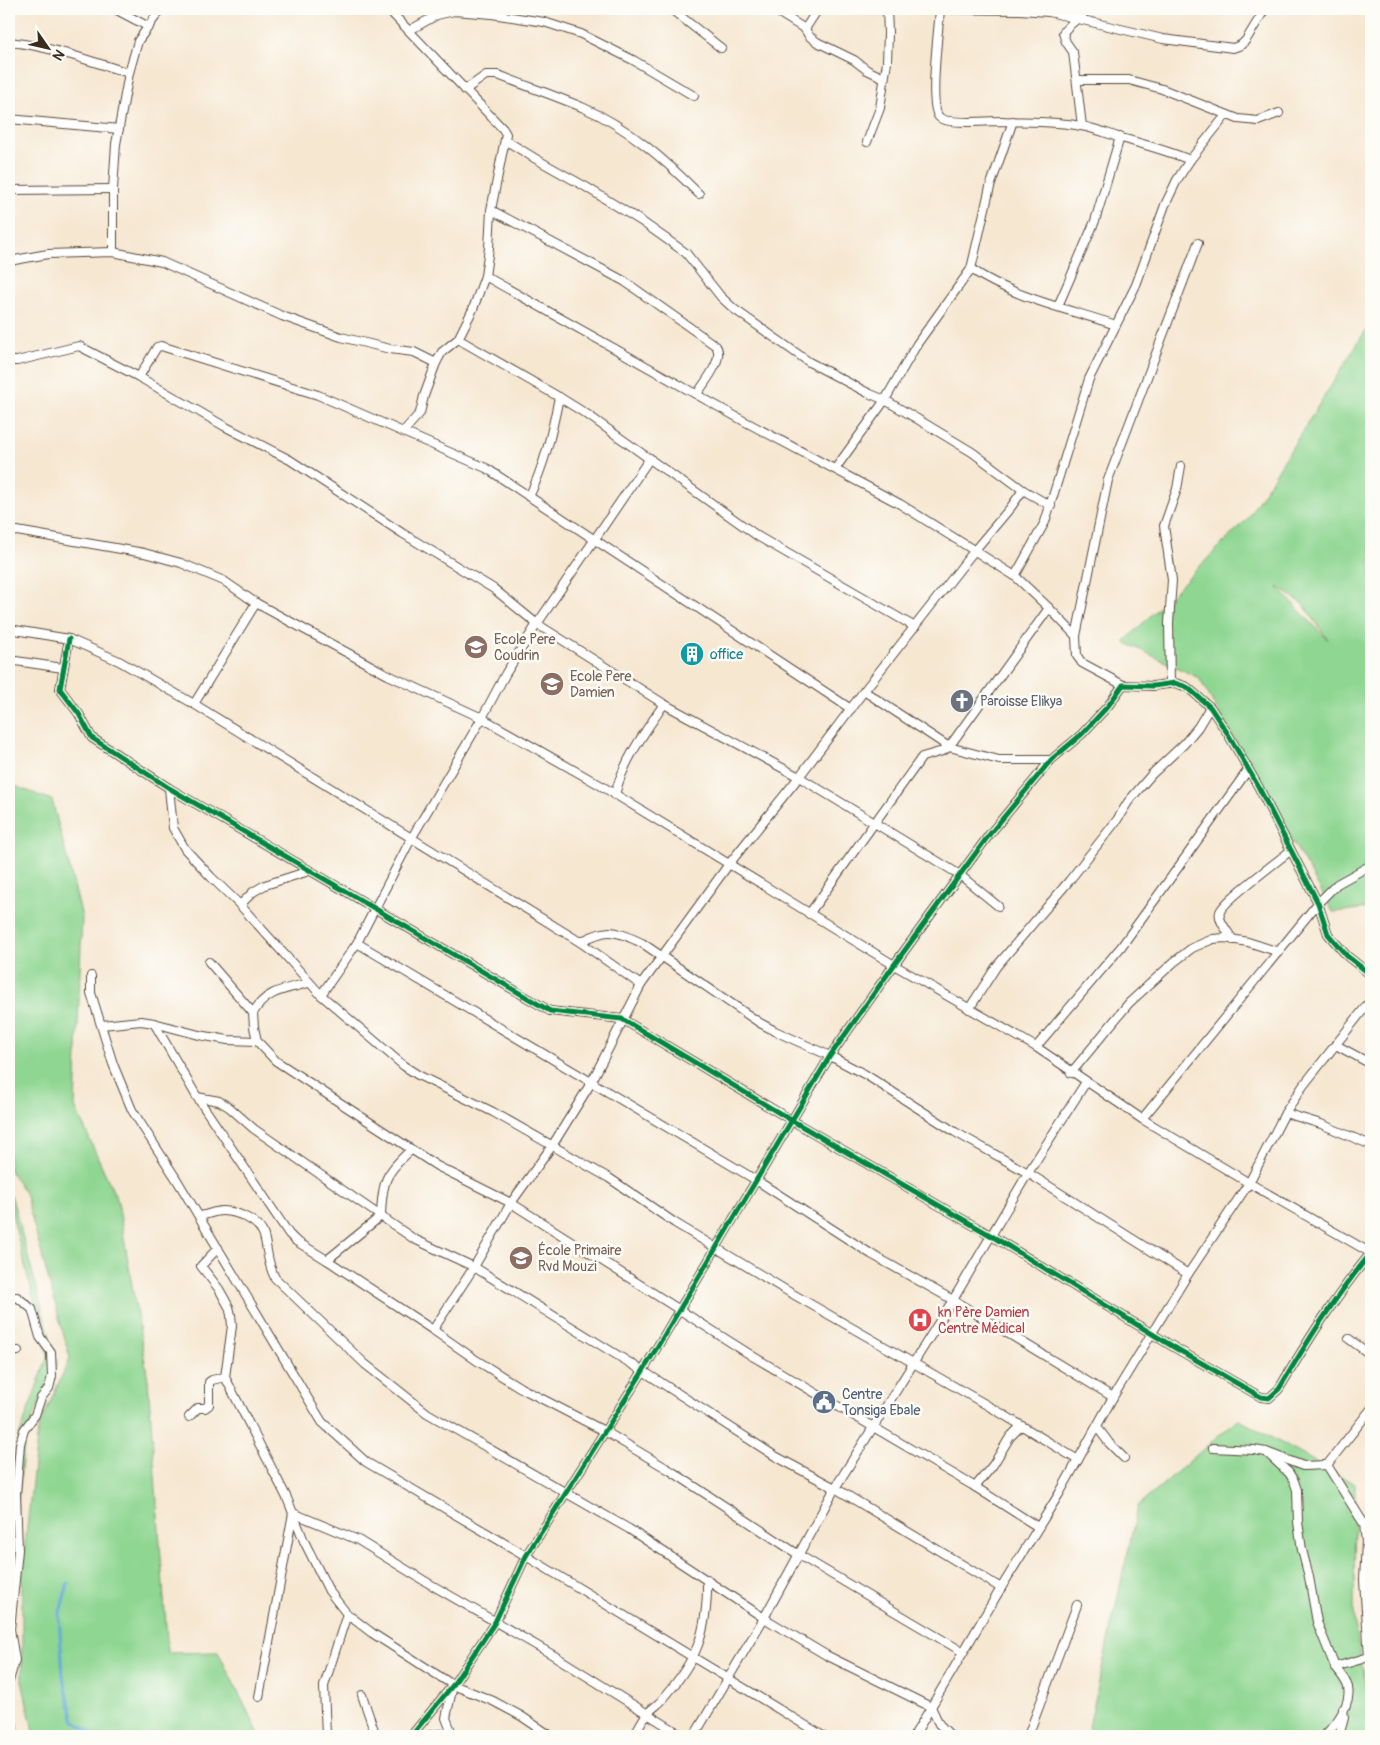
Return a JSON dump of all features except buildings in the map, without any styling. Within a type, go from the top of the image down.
[{"type":"street","points":[[115,9],[149,27]]},
{"type":"street","points":[[113,252],[113,189],[116,144],[129,73],[138,41],[161,9]]},
{"type":"street","points":[[388,9],[410,30],[506,134],[491,210],[490,248],[485,276],[473,309],[458,339],[442,352],[436,363],[420,413],[404,432]]},
{"type":"street","points":[[671,9],[721,48]]},
{"type":"street","points":[[773,9],[805,29],[813,39],[884,78]]},
{"type":"street","points":[[805,29],[818,9]]},
{"type":"street","points":[[866,142],[880,108],[887,62],[888,33],[886,9]]},
{"type":"street","points":[[1190,160],[1168,151],[1082,126],[1013,121],[949,122],[938,117],[933,90],[940,9],[1049,12],[1163,39],[1233,48],[1241,45],[1246,40],[1265,9]]},
{"type":"street","points":[[1082,126],[1073,52],[1066,42],[1063,33],[1067,27],[1079,19],[1086,9]]},
{"type":"street","points":[[410,30],[438,15],[454,12],[486,11],[544,22],[581,34],[633,60],[694,96]]},
{"type":"street","points":[[9,42],[51,50],[129,73]]},
{"type":"street","points":[[465,90],[486,75],[498,75],[585,108],[643,143],[670,165],[699,194]]},
{"type":"street","points":[[1077,80],[1129,80],[1162,89],[1226,115],[1258,121],[1279,113]]},
{"type":"street","points":[[1015,576],[1045,522],[1089,379],[1136,285],[1177,180],[1190,160],[1226,115]]},
{"type":"street","points":[[9,119],[119,129]]},
{"type":"street","points":[[836,469],[885,400],[916,344],[971,269],[990,187],[1013,121]]},
{"type":"street","points":[[1058,306],[1095,221],[1120,137]]},
{"type":"street","points":[[506,140],[536,159],[586,186],[641,221],[686,253],[711,286],[727,303],[746,319],[763,328],[809,362],[885,400],[972,452],[1023,490],[1051,506]]},
{"type":"street","points":[[9,190],[113,189]]},
{"type":"street","points":[[491,210],[624,281],[716,346],[719,350],[719,356],[697,394]]},
{"type":"street","points":[[1198,243],[1108,480],[1076,636],[1077,656],[1082,663],[1123,685],[1153,686],[1175,683],[1187,687],[1210,708],[1228,734],[1258,786],[1318,903],[1328,934],[1347,956],[1371,975]]},
{"type":"street","points":[[9,261],[48,254],[113,252],[162,262],[282,316],[341,338],[390,349],[414,352],[436,363]]},
{"type":"street","points":[[971,269],[985,279],[1002,286],[1116,325]]},
{"type":"street","points":[[485,276],[900,504],[1015,576],[1076,636]]},
{"type":"street","points":[[458,339],[559,396],[650,458],[759,537],[915,627]]},
{"type":"street","points":[[9,360],[17,361],[79,346],[290,460],[402,533],[494,589],[537,624],[664,704],[799,777],[874,822],[960,876],[998,906]]},
{"type":"street","points":[[139,377],[157,347],[161,346],[318,395],[486,468],[851,709]]},
{"type":"street","points":[[529,496],[546,457],[559,396]]},
{"type":"street","points":[[320,995],[357,943],[410,839],[482,718],[506,673],[537,624],[650,458]]},
{"type":"street","points":[[1170,684],[1168,623],[1172,580],[1164,526],[1177,489],[1180,466]]},
{"type":"street","points":[[434,1330],[474,1267],[511,1203],[552,1146],[591,1083],[641,985],[729,864],[974,551],[1011,508],[1023,490]]},
{"type":"street","points":[[9,532],[104,545],[144,553],[181,562],[224,581],[256,603],[388,675],[482,718],[615,795],[894,965],[1036,1047],[1071,1073],[1142,1119],[1371,1253],[1326,1314],[1279,1389],[1270,1398],[1260,1397],[1151,1334],[990,1235],[790,1120],[622,1019],[550,1011],[169,788],[92,738],[79,714],[61,691],[63,668],[69,640]]},
{"type":"street","points":[[194,704],[256,603]]},
{"type":"street","points":[[809,914],[922,757],[943,752],[949,747],[1049,608]]},
{"type":"street","points":[[9,629],[69,640],[119,661],[194,704],[410,839],[580,942],[641,985]]},
{"type":"street","points":[[9,660],[63,668]]},
{"type":"street","points":[[412,1736],[453,1685],[495,1622],[526,1556],[606,1432],[717,1248],[790,1120],[830,1056],[989,836],[1052,760],[1108,706],[1123,685]]},
{"type":"street","points":[[864,691],[949,747],[999,760],[1052,760]]},
{"type":"street","points":[[615,795],[618,780],[625,766],[664,704]]},
{"type":"street","points":[[969,1009],[996,967],[1069,881],[1117,820],[1128,802],[1152,774],[1184,744],[1210,708]]},
{"type":"street","points":[[1036,1047],[1120,948],[1248,770]]},
{"type":"street","points":[[169,788],[173,828],[185,849],[240,905],[320,995],[404,1066],[418,1075],[493,1112],[609,1178],[675,1223],[784,1289],[1078,1460]]},
{"type":"street","points":[[1233,940],[1221,920],[1220,911],[1230,900],[1290,851]]},
{"type":"street","points":[[1142,1119],[1279,952],[1287,938],[1318,903],[1337,884],[1371,865]]},
{"type":"street","points":[[240,905],[253,892],[264,885],[309,871]]},
{"type":"street","points":[[580,942],[598,933],[609,931],[635,940],[662,956],[760,1023],[866,1075],[955,1132],[1028,1174],[1188,1274]]},
{"type":"street","points":[[1071,1073],[1129,1003],[1192,948],[1213,939],[1248,942],[1279,952]]},
{"type":"street","points":[[357,943],[756,1180],[871,1254],[953,1300],[1113,1397]]},
{"type":"street","points":[[209,962],[253,1013]]},
{"type":"street","points":[[91,976],[91,993],[114,1064],[132,1110],[199,1216],[322,1422],[366,1462],[526,1556],[823,1736]]},
{"type":"street","points":[[309,983],[277,990],[257,1006],[253,1013],[257,1041],[276,1061],[437,1166],[511,1203],[754,1357],[975,1487],[1038,1527]]},
{"type":"street","points":[[914,1736],[1059,1494],[1113,1397],[1151,1334],[1188,1274],[1249,1183],[1285,1113],[1371,1000]]},
{"type":"street","points":[[102,1026],[141,1021],[228,1040],[257,1041]]},
{"type":"street","points":[[154,1023],[197,1097],[289,1234],[296,1241],[521,1388],[606,1432],[671,1470],[799,1555],[964,1652]]},
{"type":"street","points":[[1336,1045],[1371,1064]]},
{"type":"street","points":[[694,1736],[764,1618],[835,1488],[953,1300],[990,1235],[1086,1082]]},
{"type":"street","points":[[197,1097],[219,1101],[254,1129],[414,1239],[474,1267],[643,1371],[775,1456],[835,1488],[1001,1588]]},
{"type":"street","points":[[1285,1113],[1321,1124],[1371,1145]]},
{"type":"street","points":[[327,1260],[381,1216],[382,1190],[390,1169],[411,1150]]},
{"type":"street","points":[[199,1216],[220,1211],[230,1212],[261,1228],[264,1235],[269,1267],[275,1278],[365,1364],[427,1413],[628,1529],[764,1618],[826,1655],[931,1707],[939,1724],[951,1736]]},
{"type":"street","points":[[218,1248],[201,1266],[219,1289],[229,1307],[231,1316],[231,1340],[225,1377],[293,1512],[304,1541],[329,1591],[347,1614],[372,1634],[453,1685],[493,1701],[551,1736]]},
{"type":"street","points":[[9,1297],[17,1297],[24,1301],[34,1314],[40,1337],[51,1352],[52,1376],[35,1415],[24,1430],[20,1444],[16,1494],[18,1550],[11,1623],[15,1660],[9,1681]]},
{"type":"street","points":[[1348,1339],[1371,1355]]},
{"type":"street","points":[[9,1352],[18,1351]]},
{"type":"street","points":[[189,1417],[198,1408],[205,1408],[209,1405],[210,1382],[225,1377]]},
{"type":"street","points":[[1327,1466],[1371,1409]]},
{"type":"street","points":[[975,1487],[993,1465],[1010,1437],[1021,1426]]},
{"type":"street","points":[[1097,1427],[1108,1443],[1124,1458]]},
{"type":"street","points":[[1213,1448],[1236,1448],[1266,1452],[1303,1466],[1327,1466]]},
{"type":"street","points":[[1266,1452],[1289,1473],[1294,1481],[1297,1490],[1298,1522],[1302,1550],[1318,1622],[1335,1667],[1348,1687],[1348,1699],[1343,1710],[1324,1736]]},
{"type":"street","points":[[1327,1466],[1364,1524],[1366,1542],[1364,1580],[1370,1658],[1335,1667]]},
{"type":"street","points":[[293,1512],[358,1540],[553,1655],[683,1736]]},
{"type":"street","points":[[259,1697],[293,1512]]},
{"type":"street","points":[[634,1736],[647,1713],[661,1702],[693,1658],[702,1635],[707,1603],[707,1580]]},
{"type":"street","points":[[1028,1736],[1077,1605]]},
{"type":"street","points":[[326,1736],[324,1686],[347,1614]]},
{"type":"street","points":[[453,1685],[446,1718],[453,1736]]},
{"type":"street","points":[[362,1694],[376,1736]]},
{"type":"street","points":[[1339,1736],[1343,1724],[1343,1710]]},
{"type":"street","points":[[9,1711],[11,1736]]},
{"type":"street","points":[[425,1736],[440,1734],[449,1736]]},
{"type":"green space","points":[[1371,322],[1371,908],[1333,912],[1199,678],[1124,642],[1247,519]],"holes":[[[1278,587],[1304,605],[1328,640]]]},
{"type":"green space","points":[[9,784],[52,800],[82,917],[75,1107],[118,1202],[148,1380],[168,1653],[218,1652],[260,1736],[34,1736],[22,1681],[22,1572],[38,1429],[70,1358],[25,1193],[9,1169]]},
{"type":"green space","points":[[9,1193],[12,1198],[57,1363],[25,1435],[9,1578],[9,1486],[19,1436],[48,1355],[9,1203]]},
{"type":"green space","points":[[1238,1419],[1355,1484],[1354,1620],[1371,1713],[1371,1736],[1087,1736],[1138,1506]]},
{"type":"green space","points":[[9,1686],[20,1736],[9,1736]]},
{"type":"waterway","points":[[68,1583],[59,1616],[63,1676],[74,1721],[96,1736]]},
{"type":"cycle path","points":[[69,639],[60,689],[79,714],[92,738],[169,788],[550,1011],[622,1019],[1261,1397],[1269,1398],[1279,1389],[1311,1336],[1371,1253]]},
{"type":"cycle path","points":[[411,1736],[453,1685],[495,1622],[526,1556],[643,1371],[830,1056],[989,835],[1051,760],[1082,734],[1108,706],[1123,685],[1153,686],[1175,683],[1187,687],[1210,707],[1258,786],[1318,903],[1328,934],[1347,956],[1371,975]]},
{"type":"place","name":"Ecole Pere Coudrin","points":[[476,647]]},
{"type":"place","name":"office","points":[[692,654]]},
{"type":"place","name":"Ecole Pere Damien","points":[[552,684]]},
{"type":"place","name":"Paroisse Elikya","points":[[962,701]]},
{"type":"place","name":"École Primaire Rvd Mouzi","points":[[521,1258]]},
{"type":"place","name":"kn Père Damien Centre Médical","points":[[920,1320]]},
{"type":"place","name":"Centre Tonsiga Ebale","points":[[824,1402]]}]
